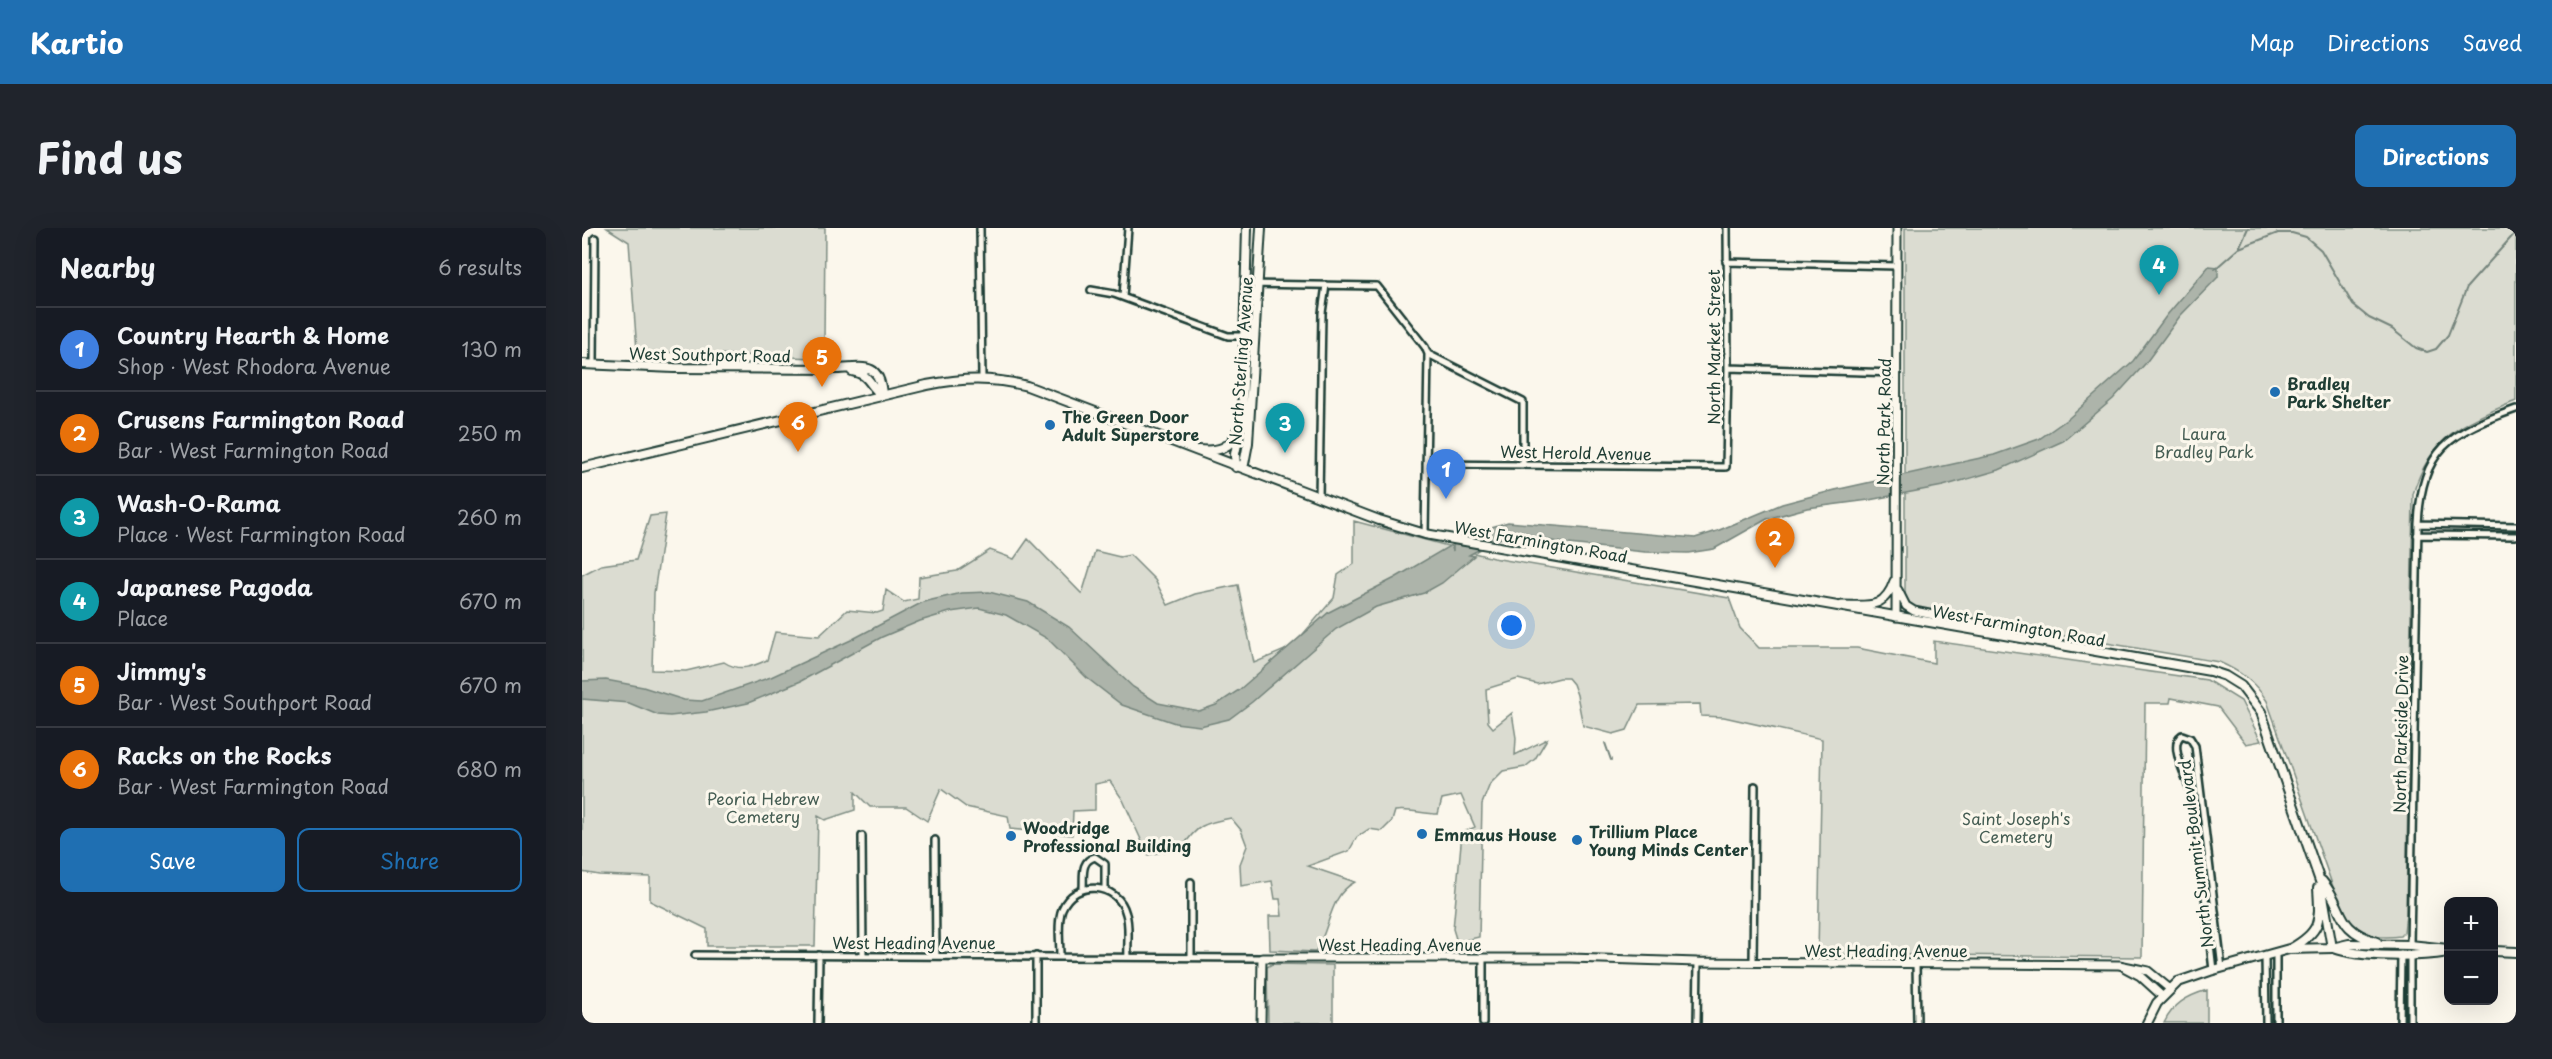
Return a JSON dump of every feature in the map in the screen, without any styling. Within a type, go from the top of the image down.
[{"type":"main road","name":"North Sterling Avenue","points":[[1247,228],[1242,426],[1235,454],[1236,466],[1244,464],[1248,450],[1261,228]]},
{"type":"main road","name":"West Southport Road","points":[[582,364],[838,369],[865,374],[872,388],[882,395]]},
{"type":"main road","name":"West Farmington Road","points":[[582,468],[882,395],[953,380],[982,378],[1027,386],[1394,526],[1425,534],[2206,670],[2223,675],[2241,686],[2256,704],[2265,721],[2319,877],[2332,948]]},
{"type":"main road","points":[[1179,445],[1213,451],[1231,443],[1238,430],[1244,380]]},
{"type":"main road","points":[[2319,877],[2331,892],[2343,922],[2352,931],[2386,945]]},
{"type":"main road","points":[[2289,950],[2304,941],[2316,929],[2320,920],[2319,877]]},
{"type":"main road","points":[[2147,1023],[2166,993],[2178,982],[2212,970],[2276,953],[2289,950],[2332,948],[2349,944],[2410,945],[2444,949]]},
{"type":"main road","points":[[2332,948],[2350,954],[2406,954],[2444,950]]},
{"type":"main road","points":[[2498,951],[2516,952]]},
{"type":"street","points":[[980,228],[982,378]]},
{"type":"street","points":[[1123,297],[1128,228]]},
{"type":"street","name":"North Market Street","points":[[1726,467],[1727,228]]},
{"type":"street","name":"North Park Road","points":[[1896,617],[1897,228]]},
{"type":"street","points":[[594,365],[595,238]]},
{"type":"street","points":[[1726,262],[1896,266]]},
{"type":"street","points":[[1245,284],[1377,286],[1425,347],[1428,354],[1425,534]]},
{"type":"street","points":[[1319,498],[1322,313],[1326,285]]},
{"type":"street","points":[[1091,290],[1123,297],[1228,336],[1255,336]]},
{"type":"street","points":[[1428,354],[1523,402],[1523,465]]},
{"type":"street","points":[[1728,368],[1897,373]]},
{"type":"street","name":"North Parkside Drive","points":[[2410,945],[2417,535],[2420,491],[2440,449],[2454,436],[2472,426],[2516,409]]},
{"type":"street","name":"West Herold Avenue","points":[[1426,464],[1726,467]]},
{"type":"street","points":[[2418,524],[2516,526]]},
{"type":"street","points":[[2417,535],[2516,536]]},
{"type":"street","points":[[1827,604],[1876,604],[1885,598],[1896,576]]},
{"type":"street","points":[[1896,576],[1899,595],[1906,606],[1914,611],[1984,625],[2030,640]]},
{"type":"street","name":"North Summit Boulevard","points":[[2212,970],[2191,794],[2175,747],[2177,739],[2182,735],[2190,738],[2196,746],[2222,968]]},
{"type":"street","points":[[1753,962],[1755,786]]},
{"type":"street","points":[[862,836],[863,955]]},
{"type":"street","points":[[935,840],[936,956]]},
{"type":"street","points":[[1083,888],[1084,864],[1095,857],[1105,864],[1105,890]]},
{"type":"street","points":[[1191,882],[1191,956]]},
{"type":"street","points":[[1060,956],[1062,909],[1069,899],[1083,888],[1094,887],[1105,890],[1123,904],[1127,915],[1128,956]]},
{"type":"street","points":[[2276,953],[2276,1023]]},
{"type":"street","points":[[2400,1023],[2406,954]]},
{"type":"street","points":[[2406,954],[2410,1023]]},
{"type":"street","name":"West Heading Avenue","points":[[695,955],[1483,958],[2104,965],[2144,969],[2166,993]]},
{"type":"street","points":[[818,1023],[819,955]]},
{"type":"street","points":[[1036,956],[1036,1023]]},
{"type":"street","points":[[2265,956],[2266,1023]]},
{"type":"street","points":[[1261,1023],[1262,958]]},
{"type":"street","points":[[1483,958],[1483,1023]]},
{"type":"street","points":[[1697,1023],[1698,962]]},
{"type":"street","points":[[1916,963],[1917,1023]]},
{"type":"street","name":"West Heading Avenue","points":[[2104,965],[2118,966],[2134,972],[2166,993]]},
{"type":"green space","points":[[607,228],[825,228],[824,343],[841,359],[637,351],[629,242]]},
{"type":"green space","name":"Laura Bradley Park","points":[[1905,228],[2516,228],[2516,401],[2480,417],[2451,434],[2429,458],[2413,494],[2406,914],[2404,932],[2400,936],[2383,937],[2368,934],[2355,927],[2343,915],[2267,701],[2257,688],[2240,673],[2219,662],[1916,611],[1905,597]]},
{"type":"green space","points":[[666,514],[654,593],[652,670],[686,671],[724,662],[740,668],[756,665],[767,660],[775,632],[819,636],[847,610],[877,613],[883,611],[886,590],[904,602],[918,599],[919,577],[957,571],[990,550],[1014,559],[1028,539],[1082,594],[1095,551],[1120,557],[1130,555],[1155,580],[1168,605],[1195,594],[1238,585],[1254,663],[1292,647],[1334,598],[1338,575],[1354,564],[1354,521],[1493,558],[1729,598],[1740,628],[1759,648],[1857,648],[1934,663],[1934,641],[2207,680],[2241,701],[2261,741],[2246,744],[2218,707],[2171,698],[2170,703],[2145,703],[2142,957],[1818,954],[1822,739],[1724,717],[1701,716],[1700,704],[1639,705],[1627,730],[1613,734],[1583,726],[1577,695],[1568,678],[1537,684],[1518,679],[1486,689],[1488,722],[1493,728],[1512,713],[1516,738],[1515,755],[1547,739],[1535,759],[1525,767],[1503,771],[1490,784],[1482,804],[1479,937],[1457,942],[1453,929],[1462,833],[1475,827],[1461,795],[1442,799],[1438,814],[1395,811],[1392,821],[1382,831],[1369,829],[1357,837],[1349,851],[1308,866],[1355,882],[1346,888],[1335,904],[1315,952],[1270,950],[1269,916],[1282,916],[1280,899],[1275,899],[1272,881],[1241,886],[1240,864],[1247,846],[1241,830],[1231,818],[1202,826],[1192,834],[1182,848],[1148,855],[1123,800],[1110,781],[1095,784],[1095,810],[1073,811],[1072,835],[1010,829],[1008,816],[966,807],[941,789],[927,821],[906,807],[870,807],[855,792],[855,810],[825,820],[818,816],[815,946],[707,946],[707,929],[650,901],[650,877],[582,872],[582,575],[601,565],[636,560],[650,516]]},
{"type":"green space","points":[[1272,964],[1333,965],[1333,1023],[1268,1023],[1267,967]]},
{"type":"green space","points":[[2207,990],[2207,1023],[2164,1023],[2181,1002]]},
{"type":"shaded area","points":[[2209,266],[2218,267],[2218,277],[2180,316],[2145,364],[2113,399],[2063,441],[1999,470],[1943,486],[1869,500],[1807,508],[1767,519],[1714,549],[1688,553],[1645,552],[1568,544],[1531,537],[1508,536],[1496,540],[1469,555],[1474,556],[1442,583],[1424,593],[1376,607],[1336,629],[1229,719],[1200,726],[1175,723],[1122,705],[1087,678],[1048,639],[1006,615],[979,608],[950,612],[920,621],[882,637],[801,681],[748,703],[706,712],[670,716],[658,715],[629,703],[582,699],[582,681],[606,680],[643,687],[684,700],[702,701],[771,677],[851,640],[923,602],[962,593],[989,592],[1028,602],[1069,627],[1133,687],[1158,703],[1199,711],[1216,705],[1239,690],[1329,612],[1395,578],[1451,545],[1453,551],[1453,545],[1475,532],[1508,522],[1695,538],[1782,504],[1994,455],[2039,439],[2069,418],[2133,361],[2167,315]]},
{"type":"waterway","points":[[2215,269],[2239,248],[2248,228]]},
{"type":"waterway","points":[[2239,248],[2278,233],[2292,233],[2306,237],[2321,250],[2353,305],[2369,318],[2392,329],[2416,348],[2427,352],[2436,349],[2448,335],[2467,287],[2516,232]]},
{"type":"waterway","points":[[1605,743],[1611,760]]},
{"type":"place","name":"Japanese Pagoda","points":[[2159,295]]},
{"type":"place","name":"Jimmy's","points":[[822,387]]},
{"type":"place","name":"Bradley Park Shelter","points":[[2275,392]]},
{"type":"place","name":"The Green Door Adult Superstore","points":[[1050,425]]},
{"type":"place","name":"Racks on the Rocks","points":[[798,452]]},
{"type":"place","name":"Wash-O-Rama","points":[[1285,453]]},
{"type":"place","name":"Country Hearth & Home","points":[[1446,499]]},
{"type":"place","name":"Crusens Farmington Road","points":[[1775,568]]},
{"type":"place","name":"Emmaus House","points":[[1422,834]]},
{"type":"place","name":"Woodridge Professional Building","points":[[1011,836]]},
{"type":"place","name":"Trillium Place Young Minds Center","points":[[1577,840]]},
{"type":"park label","name":"Peoria Hebrew Cemetery","points":[[763,807]]},
{"type":"park label","name":"Saint Joseph's Cemetery","points":[[2016,827]]}]
